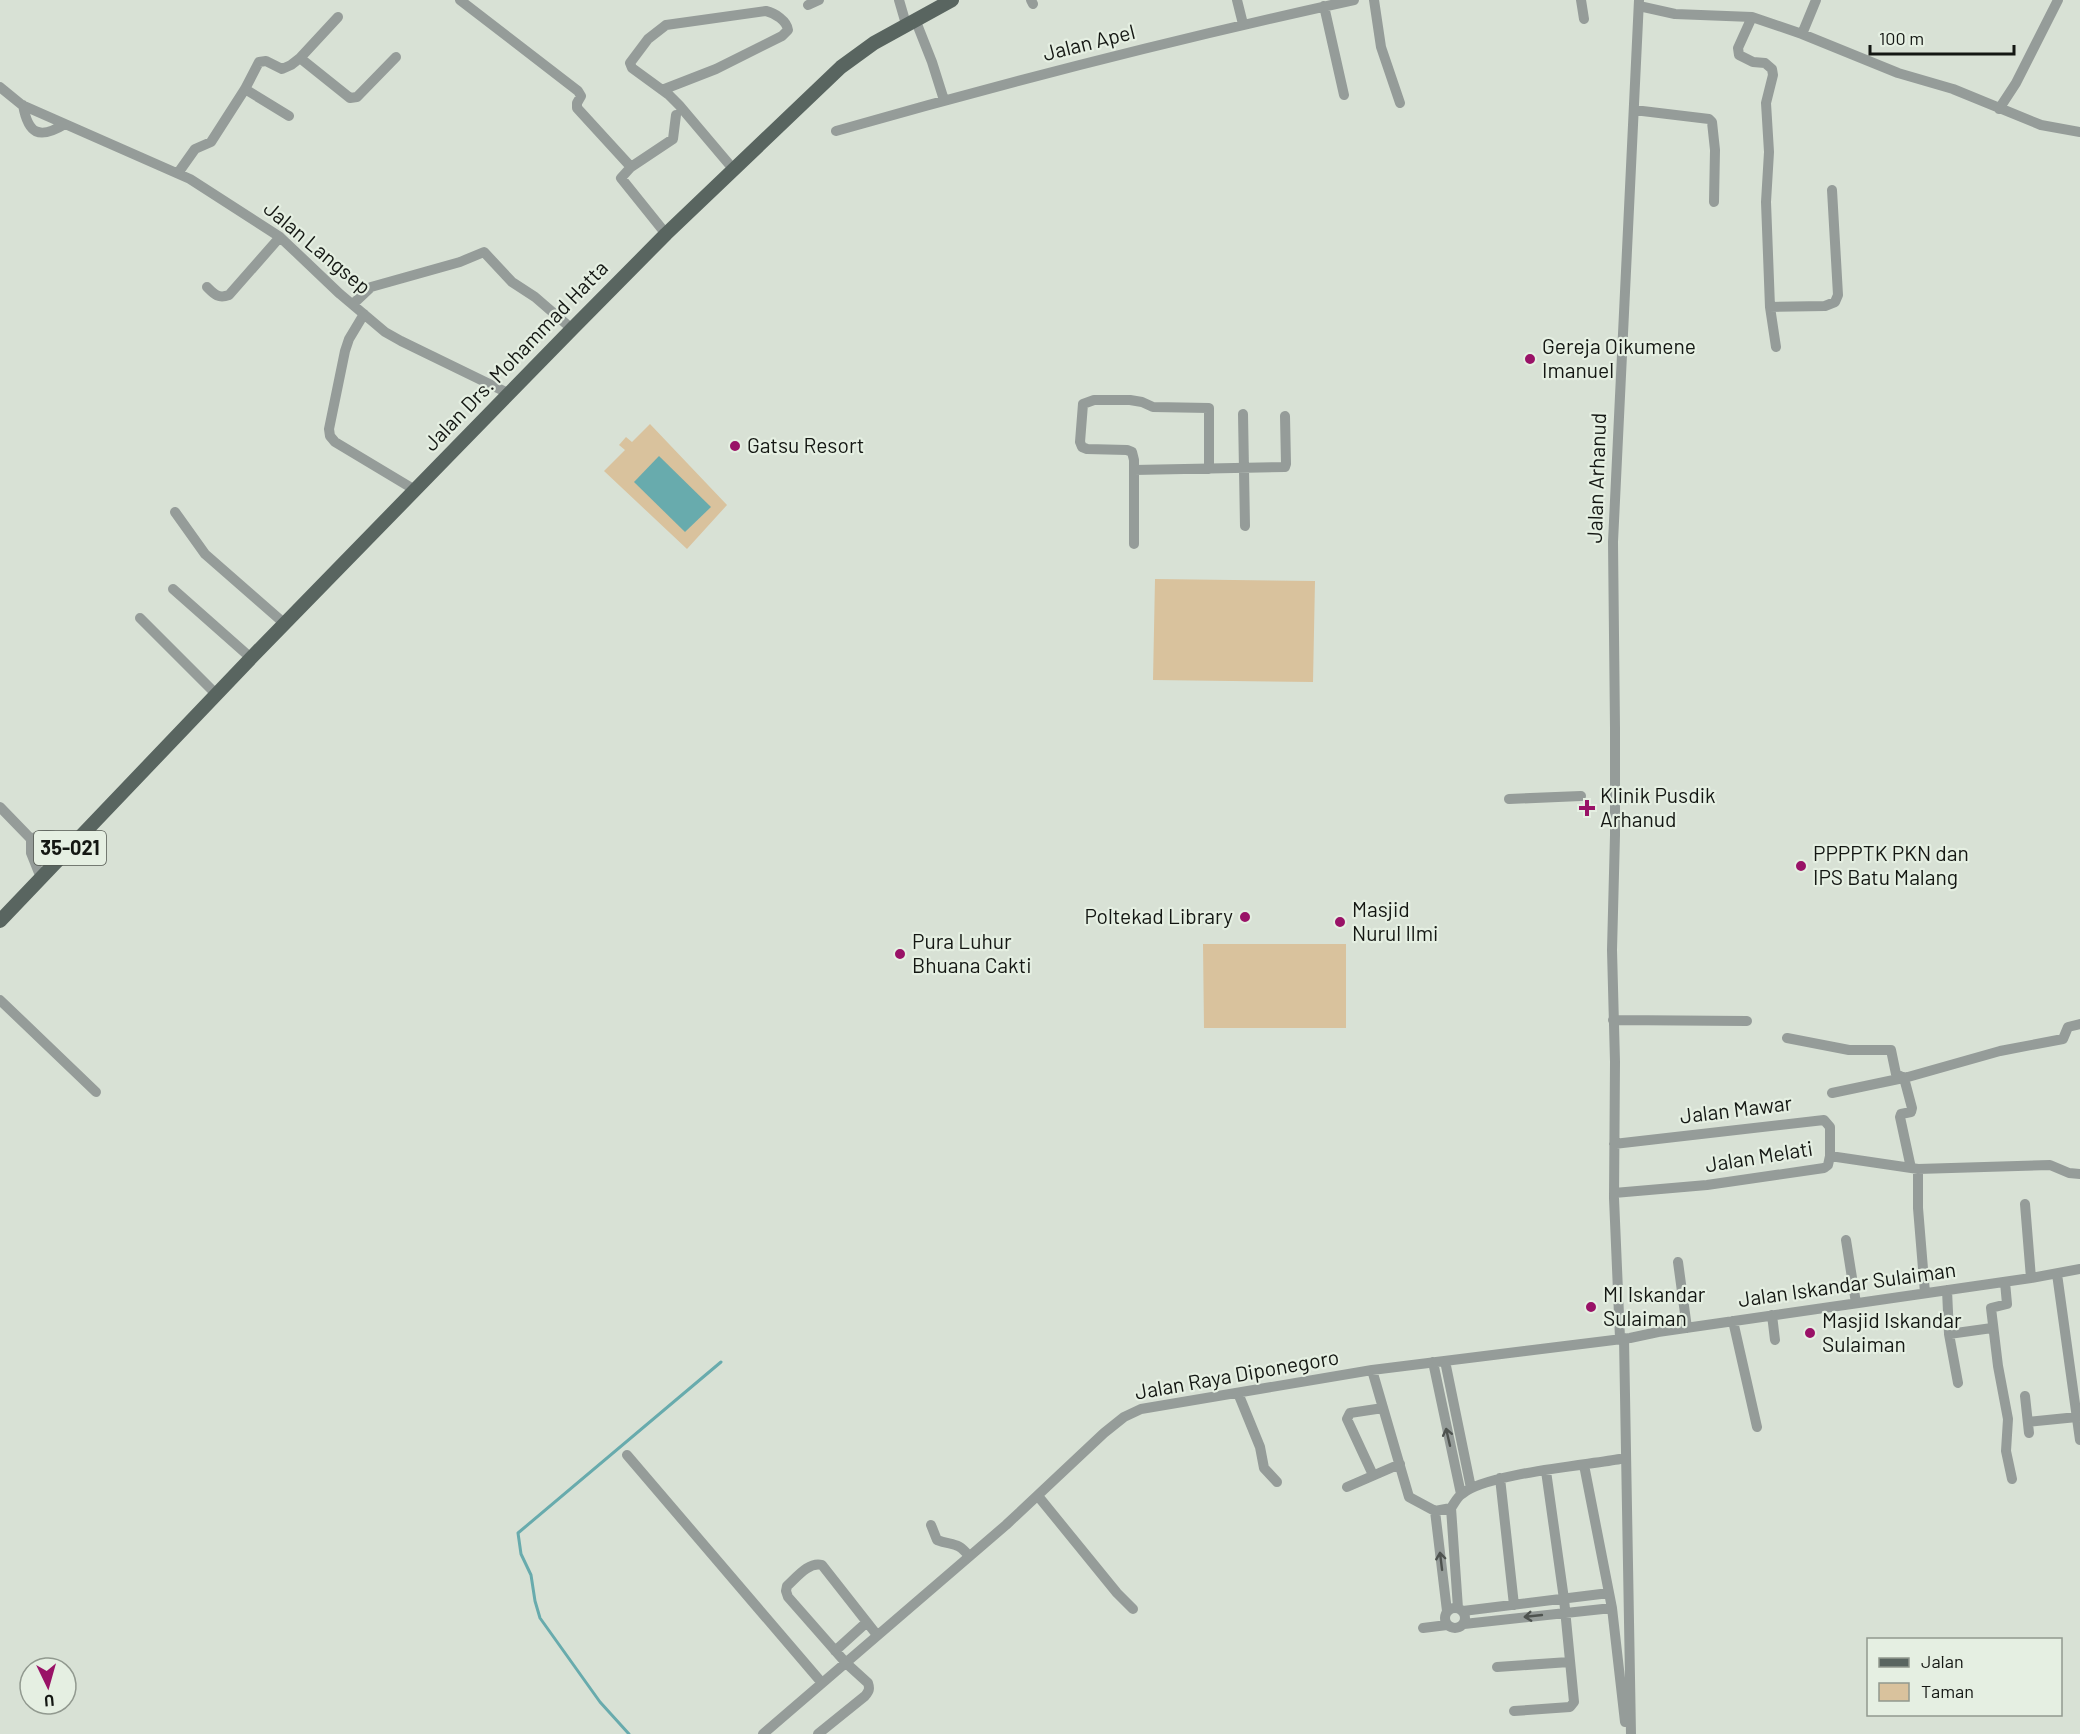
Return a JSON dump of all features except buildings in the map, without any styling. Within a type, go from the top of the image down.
[{"type":"main road","name":"Jalan Drs. Mohammad Hatta","points":[[75,842],[251,658],[666,234],[842,67],[874,43],[952,0]]},
{"type":"main road","name":"35-021","points":[[0,921],[75,842]]},
{"type":"street","points":[[460,0],[578,91],[581,98],[577,103],[577,108],[631,168]]},
{"type":"street","points":[[808,5],[819,0]]},
{"type":"street","points":[[899,0],[932,62],[944,100]]},
{"type":"street","points":[[1237,0],[1243,24]]},
{"type":"street","name":"Jalan Apel","points":[[836,131],[944,100],[1243,24],[1354,0]]},
{"type":"street","points":[[1374,0],[1381,47],[1400,103]]},
{"type":"street","points":[[1581,0],[1584,20]]},
{"type":"street","points":[[1802,34],[1816,0]]},
{"type":"street","points":[[2000,109],[2016,83],[2058,0]]},
{"type":"street","points":[[1639,3],[1675,14],[1752,17],[1802,34],[1898,73],[1953,89],[2041,125],[2080,132]]},
{"type":"street","name":"Jalan Arhanud","points":[[1628,1730],[1622,1338],[1614,1193],[1612,923],[1616,821],[1613,542],[1639,3]]},
{"type":"street","points":[[1324,6],[1344,95]]},
{"type":"street","points":[[666,93],[782,36],[788,27],[773,13],[766,11],[663,26],[643,45],[630,63],[632,68],[666,93],[678,110],[734,170]]},
{"type":"street","points":[[178,173],[195,149],[211,142],[245,89],[259,62],[266,61],[282,69],[291,65],[338,16]]},
{"type":"street","points":[[1752,17],[1738,48],[1739,55],[1753,62],[1765,63],[1772,69],[1773,75],[1767,103],[1769,152],[1766,202],[1770,307],[1776,347]]},
{"type":"street","points":[[300,58],[354,99],[396,57]]},
{"type":"street","name":"Jalan Langsep","points":[[0,87],[23,105],[190,178],[280,237],[336,290],[401,342],[510,394]]},
{"type":"street","points":[[245,89],[289,116]]},
{"type":"street","points":[[23,105],[27,124],[38,133],[45,134],[64,124]]},
{"type":"street","points":[[666,234],[621,178],[631,168],[673,139],[678,110]]},
{"type":"street","points":[[1634,110],[1708,119],[1712,122],[1715,150],[1714,202]]},
{"type":"street","points":[[1770,307],[1825,306],[1835,302],[1838,295],[1832,190]]},
{"type":"street","points":[[207,287],[216,296],[229,295],[280,237]]},
{"type":"street","points":[[353,304],[371,286],[484,252],[512,282],[535,297],[572,329]]},
{"type":"street","points":[[364,314],[349,339],[345,351],[329,429],[330,436],[335,442],[415,490]]},
{"type":"street","points":[[1134,544],[1132,452],[1082,447],[1080,442],[1082,406],[1086,401],[1130,400],[1153,407],[1209,408],[1209,469]]},
{"type":"street","points":[[1243,414],[1245,526]]},
{"type":"street","points":[[1134,470],[1285,467],[1285,416]]},
{"type":"street","points":[[175,512],[205,554],[285,624]]},
{"type":"street","points":[[173,589],[251,658]]},
{"type":"street","points":[[140,618],[217,695]]},
{"type":"street","points":[[1509,799],[1581,796]]},
{"type":"street","points":[[0,807],[31,839],[31,853],[41,878]]},
{"type":"street","points":[[31,839],[49,833],[75,842]]},
{"type":"street","points":[[0,1000],[96,1092]]},
{"type":"street","points":[[1614,1020],[1747,1021]]},
{"type":"street","points":[[1832,1093],[1904,1078],[2000,1051],[2063,1039],[2068,1027],[2080,1024]]},
{"type":"street","points":[[1787,1038],[1849,1050],[1891,1050],[1896,1074],[1904,1078]]},
{"type":"street","points":[[1904,1078],[1911,1110],[1901,1114],[1900,1117],[1914,1168],[1925,1293]]},
{"type":"street","name":"Jalan Mawar","points":[[1614,1144],[1824,1120],[1830,1127],[1830,1156]]},
{"type":"street","name":"Jalan Melati","points":[[1614,1193],[1707,1185],[1824,1168],[1828,1165],[1830,1156],[1914,1168],[2050,1165],[2069,1173],[2080,1174]]},
{"type":"street","points":[[2025,1204],[2031,1278]]},
{"type":"street","points":[[1846,1240],[1856,1303]]},
{"type":"street","points":[[1678,1262],[1687,1328]]},
{"type":"street","name":"Jalan Iskandar Sulaiman","points":[[1622,1338],[2080,1269]]},
{"type":"street","points":[[2058,1274],[2080,1440]]},
{"type":"street","points":[[2005,1282],[2007,1304],[1991,1307],[1992,1328],[2008,1419],[2006,1451],[2012,1479]]},
{"type":"street","points":[[1947,1290],[1949,1334],[1958,1383]]},
{"type":"street","points":[[1772,1316],[1775,1340]]},
{"type":"street","points":[[1732,1321],[1757,1427]]},
{"type":"street","points":[[1949,1334],[1992,1328]]},
{"type":"street","name":"Jalan Raya Diponegoro","points":[[763,1734],[1038,1496],[1092,1443],[1132,1413],[1151,1407],[1372,1370],[1622,1338]]},
{"type":"street","points":[[1439,1361],[1466,1491]]},
{"type":"street","points":[[1372,1370],[1409,1497],[1435,1511],[1450,1508],[1466,1491],[1500,1478],[1620,1460]]},
{"type":"street","points":[[1238,1393],[1260,1447],[1264,1468],[1277,1482]]},
{"type":"street","points":[[2025,1396],[2029,1433]]},
{"type":"street","points":[[1373,1475],[1347,1419],[1350,1413],[1383,1408]]},
{"type":"street","points":[[2028,1422],[2077,1417]]},
{"type":"street","points":[[627,1455],[822,1683]]},
{"type":"street","points":[[1347,1487],[1400,1464]]},
{"type":"street","points":[[1584,1465],[1612,1608],[1628,1730]]},
{"type":"street","points":[[1514,1711],[1567,1707],[1574,1702],[1566,1612],[1546,1471]]},
{"type":"street","points":[[1500,1478],[1514,1605]]},
{"type":"street","points":[[1038,1496],[1117,1593],[1133,1609]]},
{"type":"street","points":[[1450,1508],[1461,1609],[1466,1617],[1464,1624]]},
{"type":"street","points":[[1435,1511],[1447,1611],[1445,1618],[1448,1625]]},
{"type":"street","points":[[931,1525],[937,1540],[955,1543],[962,1547],[969,1556]]},
{"type":"street","points":[[818,1734],[869,1692],[868,1683],[846,1663],[788,1597],[787,1586],[811,1565],[816,1563],[822,1565],[877,1635]]},
{"type":"street","points":[[1447,1611],[1453,1607],[1461,1609],[1514,1605],[1609,1593]]},
{"type":"street","points":[[1423,1628],[1448,1625],[1454,1628],[1464,1624],[1612,1608]]},
{"type":"street","points":[[835,1651],[867,1622]]},
{"type":"street","points":[[1497,1667],[1569,1662]]},
{"type":"green space","points":[[650,424],[727,505],[687,549],[604,471],[625,450],[619,445],[626,437],[632,442]]},
{"type":"green space","points":[[1155,579],[1315,581],[1313,682],[1153,680]]},
{"type":"green space","points":[[1203,944],[1346,944],[1346,1028],[1204,1028]]},
{"type":"water","points":[[659,456],[711,507],[685,532],[634,482]]},
{"type":"waterway","points":[[629,1734],[600,1702],[540,1618],[531,1575],[521,1554],[518,1533],[721,1362]]},
{"type":"place","name":"Gereja Oikumene Imanuel","points":[[1530,359]]},
{"type":"place","name":"Gatsu Resort","points":[[735,446]]},
{"type":"place","name":"Klinik Pusdik Arhanud","points":[[1587,808]]},
{"type":"place","name":"PPPPTK PKN dan IPS Batu Malang","points":[[1801,866]]},
{"type":"place","name":"Poltekad Library","points":[[1245,917]]},
{"type":"place","name":"Masjid Nurul Ilmi","points":[[1340,922]]},
{"type":"place","name":"Pura Luhur Bhuana Cakti","points":[[900,954]]},
{"type":"place","name":"MI Iskandar Sulaiman","points":[[1591,1307]]},
{"type":"place","name":"Masjid Iskandar Sulaiman","points":[[1810,1333]]}]
